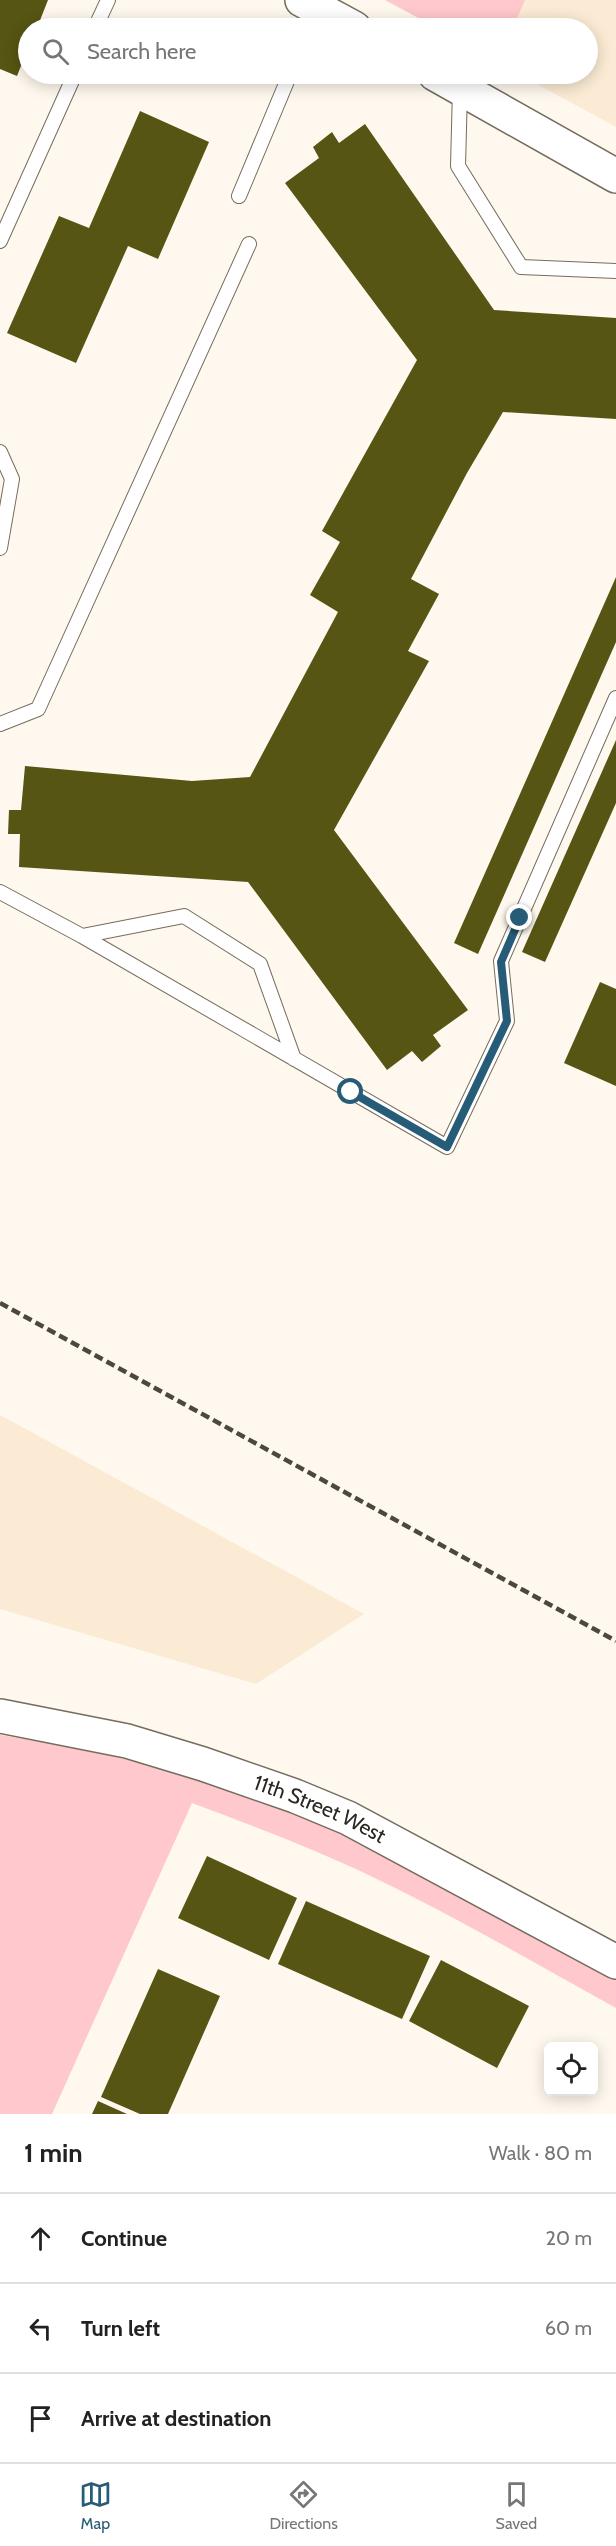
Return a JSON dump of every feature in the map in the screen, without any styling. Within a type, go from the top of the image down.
[{"type":"main road","points":[[309,12],[326,18]]},
{"type":"main road","points":[[454,84],[616,176]]},
{"type":"main road","name":"11th Street West","points":[[0,1716],[127,1741],[204,1764],[295,1796],[348,1818],[616,1962]]},
{"type":"lane","points":[[100,18],[108,0]]},
{"type":"lane","points":[[0,241],[71,84]]},
{"type":"lane","points":[[239,196],[286,84]]},
{"type":"lane","points":[[448,84],[458,166],[521,267],[616,271]]},
{"type":"lane","points":[[0,724],[38,709],[249,244]]},
{"type":"lane","points":[[0,452],[12,478],[0,548]]},
{"type":"lane","points":[[0,892],[82,936],[447,1147],[507,1021],[501,962],[616,698]]},
{"type":"lane","points":[[82,936],[184,916],[260,964],[294,1059]]},
{"type":"shaded area","points":[[385,0],[525,0],[517,18],[418,18]]},
{"type":"shaded area","points":[[525,0],[616,0],[616,127],[536,84],[598,84],[598,18],[517,18]]},
{"type":"shaded area","points":[[0,1415],[364,1614],[256,1684],[0,1609]]},
{"type":"shaded area","points":[[0,1735],[91,1752],[209,1782],[287,1811],[335,1832],[430,1878],[616,1979],[616,2008],[423,1902],[358,1870],[192,1803],[52,2114],[0,2114]]},
{"type":"building","points":[[0,0],[48,0],[41,18],[18,18],[17,76],[0,69]]},
{"type":"building","points":[[140,111],[209,142],[158,259],[128,246],[76,363],[7,333],[59,216],[89,228]]},
{"type":"building","points":[[365,124],[494,310],[616,318],[616,419],[503,412],[467,473],[411,579],[439,594],[408,651],[429,661],[334,830],[468,1010],[433,1035],[441,1046],[422,1062],[412,1051],[387,1070],[248,882],[19,867],[20,834],[8,834],[9,810],[21,810],[25,766],[192,781],[250,777],[338,612],[310,595],[340,542],[322,531],[417,360],[285,183],[319,158],[313,147],[332,132],[339,143]]},
{"type":"building","points":[[616,577],[616,642],[478,954],[454,943]]},
{"type":"building","points":[[616,740],[616,803],[545,962],[522,952]]},
{"type":"building","points":[[600,982],[616,989],[616,1086],[564,1063]]},
{"type":"building","points":[[207,1856],[297,1898],[269,1960],[178,1918]]},
{"type":"building","points":[[306,1901],[430,1956],[402,2019],[278,1964]]},
{"type":"building","points":[[441,1960],[529,2006],[497,2068],[409,2021]]},
{"type":"building","points":[[158,1969],[220,1996],[168,2114],[140,2114],[101,2097]]},
{"type":"building","points":[[98,2101],[127,2114],[92,2114]]},
{"type":"railway","points":[[0,1303],[616,1641]]},
{"type":"route","points":[[351,1092],[447,1147],[507,1021],[501,962],[520,918]]}]
